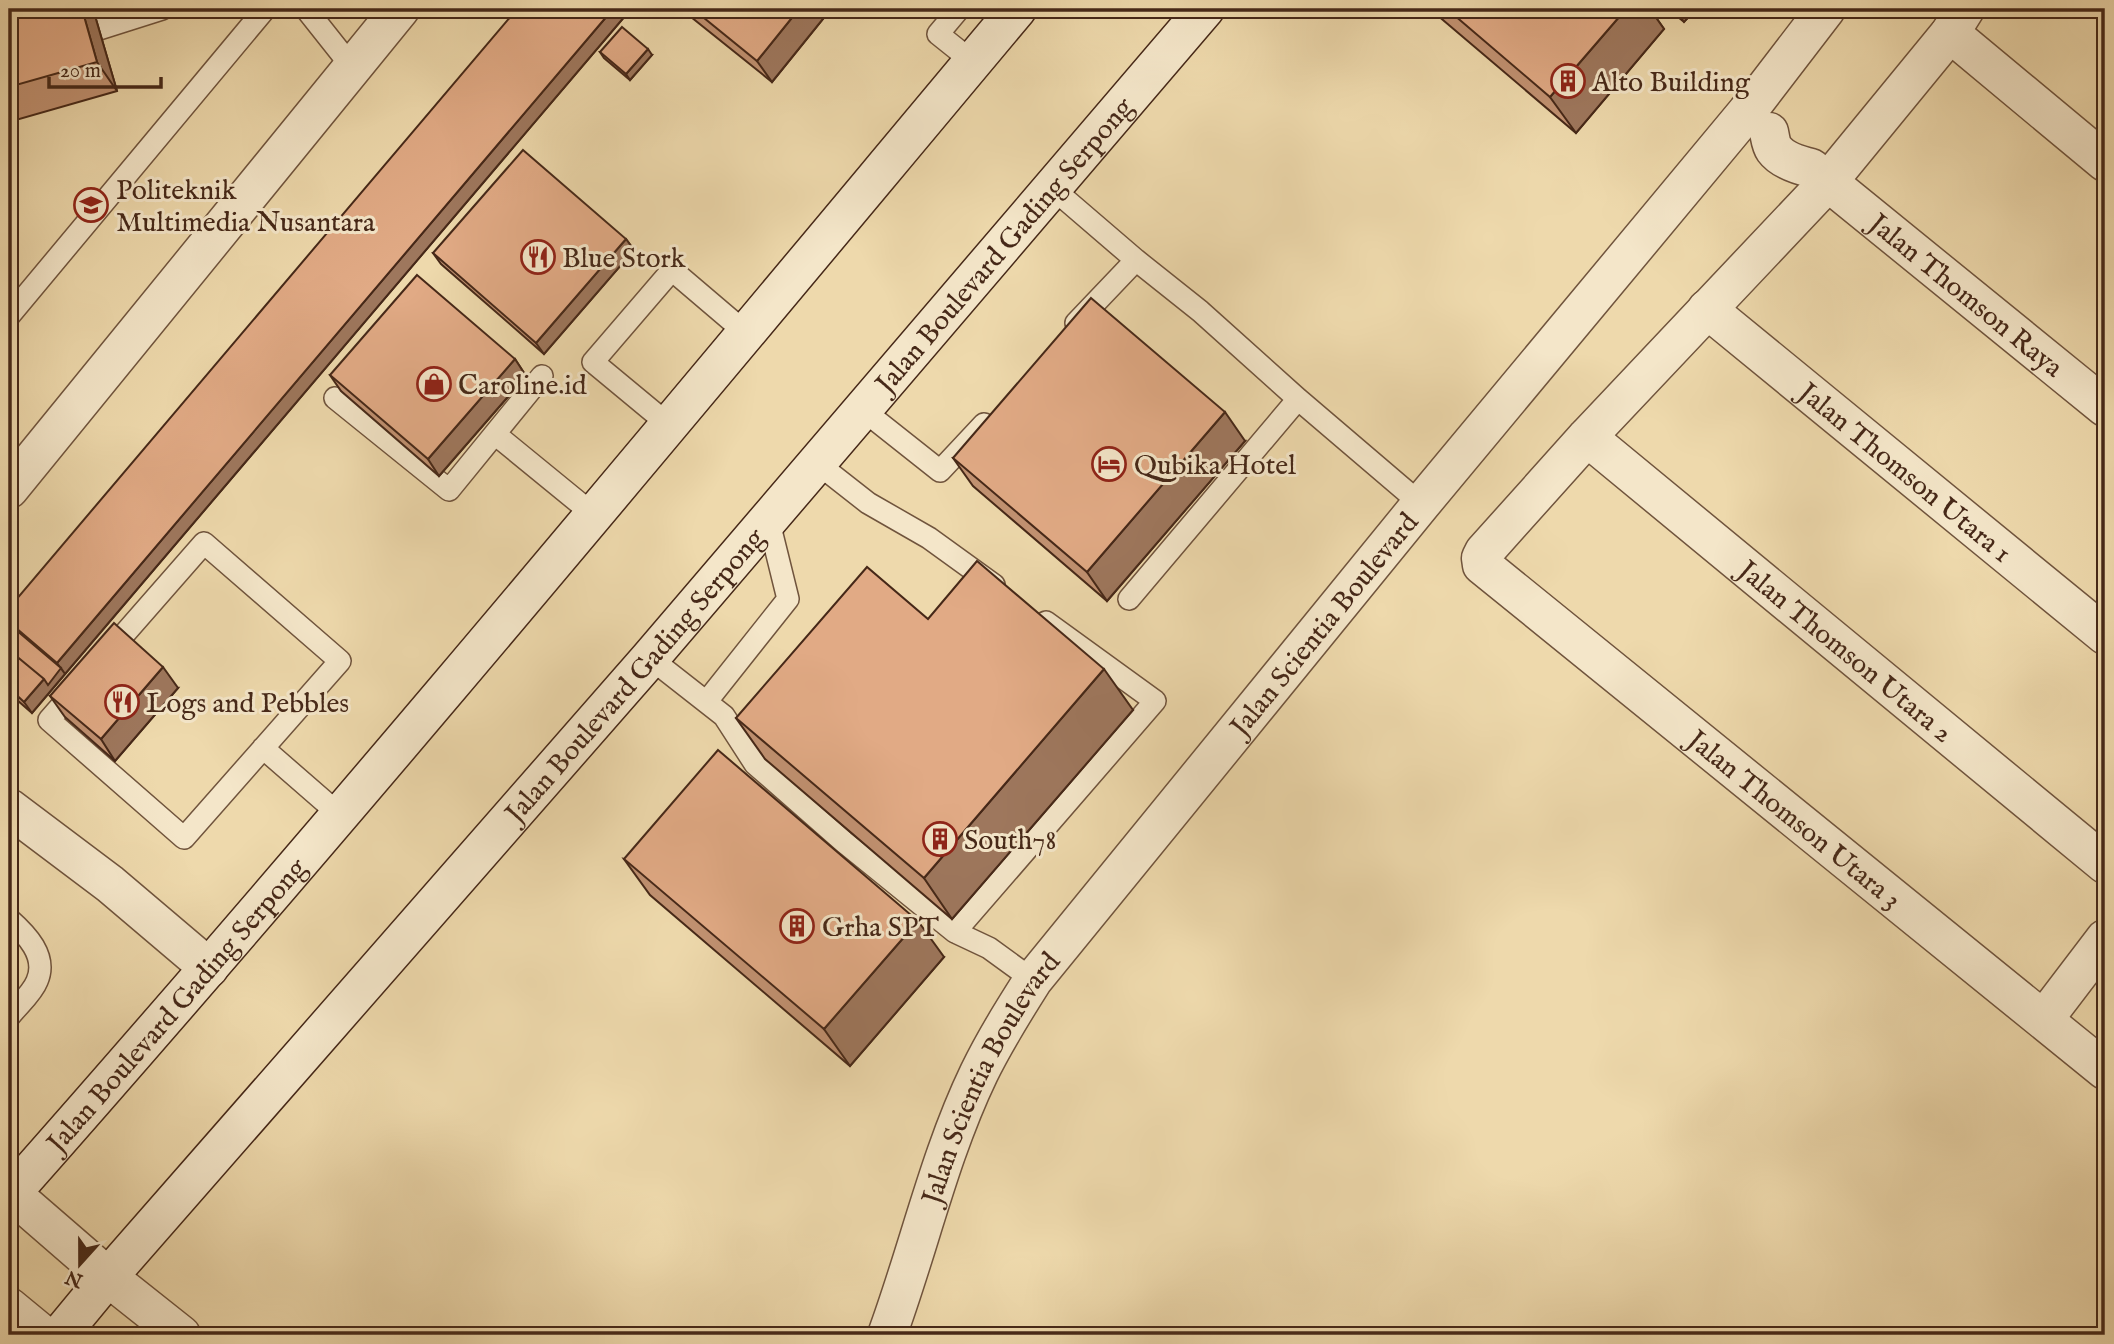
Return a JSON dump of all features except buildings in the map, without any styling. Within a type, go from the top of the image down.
[{"type":"street","points":[[9,489],[400,9]]},
{"type":"street","name":"Jalan Boulevard Gading Serpong","points":[[10,1195],[340,815],[1017,9]]},
{"type":"street","name":"Jalan Boulevard Gading Serpong","points":[[60,1335],[650,658],[1205,9]]},
{"type":"street","name":"Jalan Scientia Boulevard","points":[[887,1335],[905,1288],[936,1186],[971,1093],[1003,1027],[1033,980],[1422,504],[1758,122],[1826,9]]},
{"type":"street","points":[[1587,437],[1707,309],[1819,175],[1957,21],[2105,162]]},
{"type":"street","name":"Jalan Thomson Raya","points":[[1758,122],[1774,149],[1795,165],[1819,175],[2105,407]]},
{"type":"street","name":"Jalan Thomson Utara 1","points":[[1707,309],[2105,635]]},
{"type":"street","name":"Jalan Thomson Utara 3","points":[[1587,437],[1484,552],[1482,558],[1485,570],[2105,1070]]},
{"type":"street","name":"Jalan Thomson Utara 2","points":[[1587,437],[2105,864]]},
{"type":"street","points":[[9,808],[110,884],[209,968]]},
{"type":"street","points":[[2044,1019],[2105,939]]},
{"type":"street","points":[[10,1195],[181,1335]]},
{"type":"street","name":"Jalan Scientia Boulevard","points":[[903,1335],[905,1288]]},
{"type":"street","points":[[9,1307],[43,1335]]},
{"type":"lane","points":[[99,29],[162,9]]},
{"type":"lane","points":[[9,316],[265,9]]},
{"type":"lane","points":[[306,9],[352,68]]},
{"type":"lane","points":[[959,9],[938,34],[973,62]]},
{"type":"lane","points":[[1051,187],[1200,311],[1298,399],[1422,504]]},
{"type":"lane","points":[[1066,335],[1136,260]]},
{"type":"lane","points":[[669,425],[593,362],[672,270],[746,332]]},
{"type":"lane","points":[[335,398],[449,491],[542,376]]},
{"type":"lane","points":[[1129,599],[1298,399]]},
{"type":"lane","points":[[863,410],[940,471],[996,411]]},
{"type":"lane","points":[[495,435],[594,515]]},
{"type":"lane","points":[[817,463],[868,503],[929,538],[1008,595]]},
{"type":"lane","points":[[707,701],[788,599],[768,518]]},
{"type":"lane","points":[[204,543],[340,661],[263,748],[184,838],[49,720],[204,543]]},
{"type":"lane","points":[[955,932],[1155,701],[1031,612]]},
{"type":"lane","points":[[650,658],[724,716],[755,764],[844,842],[955,932],[989,948],[1033,980]]},
{"type":"lane","points":[[263,748],[340,815]]},
{"type":"lane","points":[[9,919],[31,939],[40,964],[37,982],[9,1017]]},
{"type":"place","name":"Alto Building","points":[[1568,81]]},
{"type":"place","name":"Politeknik Multimedia Nusantara","points":[[91,205]]},
{"type":"place","name":"Blue Stork","points":[[538,257]]},
{"type":"place","name":"Caroline.id","points":[[434,384]]},
{"type":"place","name":"Qubika Hotel","points":[[1109,464]]},
{"type":"place","name":"Logs and Pebbles","points":[[122,702]]},
{"type":"place","name":"South78","points":[[940,839]]},
{"type":"place","name":"Grha SPT","points":[[797,926]]}]
